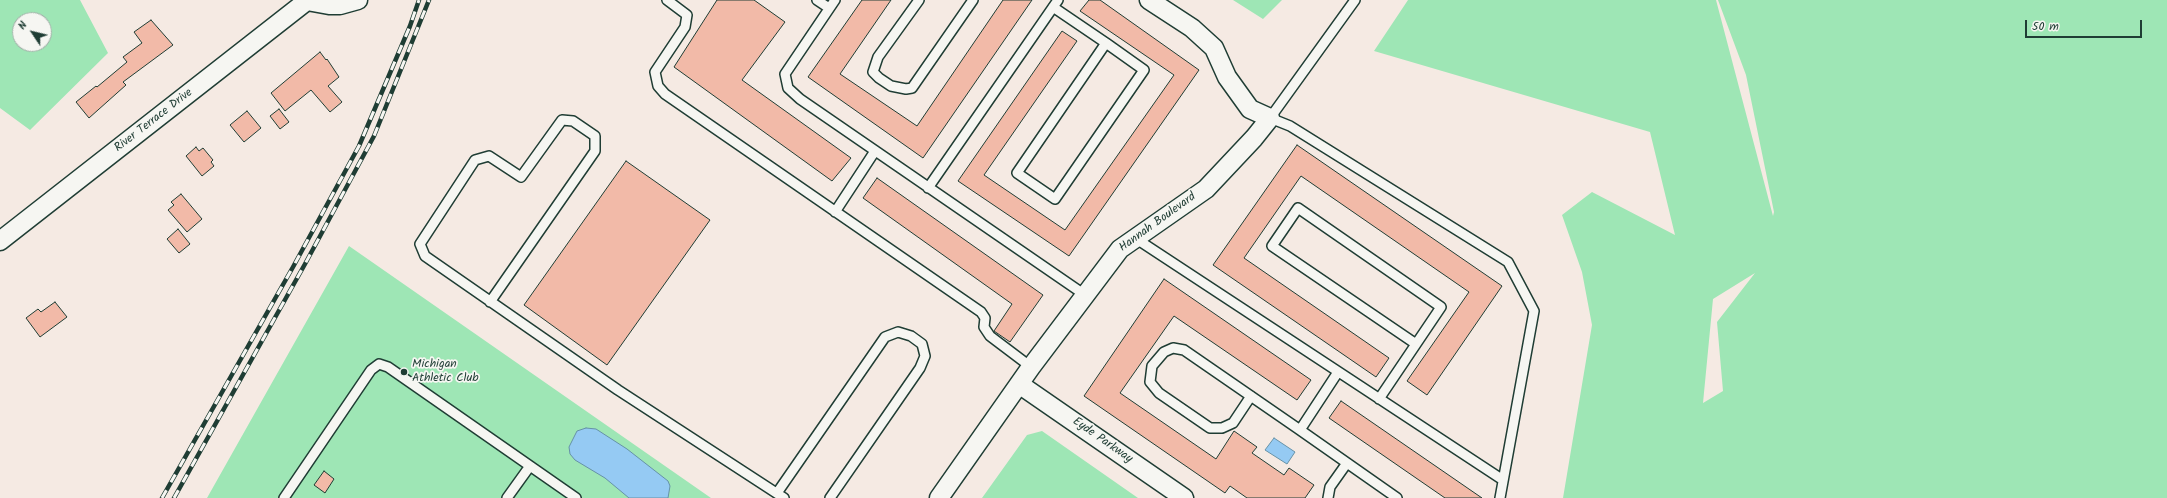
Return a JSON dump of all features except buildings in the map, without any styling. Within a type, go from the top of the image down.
[{"type":"street","name":"River Terrace Drive","points":[[0,241],[308,1],[329,5],[358,0]]},
{"type":"street","points":[[1149,0],[1192,28],[1214,48],[1226,77],[1250,109],[1270,118]]},
{"type":"street","name":"Hannah Boulevard","points":[[939,498],[1031,367],[1120,249],[1206,188],[1254,138],[1270,118]]},
{"type":"street","name":"Eyde Parkway","points":[[1019,384],[1184,498]]},
{"type":"lane","points":[[667,0],[687,15],[685,27],[655,72],[658,86],[665,94],[981,312],[984,318],[984,327],[990,336],[1031,367]]},
{"type":"lane","points":[[817,0],[829,8]]},
{"type":"lane","points":[[835,0],[785,74],[788,88],[800,99],[1084,295]]},
{"type":"lane","points":[[919,0],[878,57],[873,72],[891,86],[906,89],[912,88],[973,0]]},
{"type":"lane","points":[[1355,0],[1270,118],[1290,126],[1508,262],[1534,311],[1500,498]]},
{"type":"lane","points":[[928,188],[1055,3],[1106,43],[1144,70],[1056,199],[1017,173],[1106,43]]},
{"type":"lane","points":[[490,302],[595,151],[596,136],[573,121],[562,120],[520,177],[490,156],[475,160],[420,244],[425,256],[490,302],[618,390],[781,496],[885,337],[898,332],[911,336],[922,344],[925,356],[920,368],[830,498]]},
{"type":"lane","points":[[835,212],[875,151]]},
{"type":"lane","points":[[1380,399],[1442,307],[1298,208],[1272,246],[1416,344]]},
{"type":"lane","points":[[1135,238],[1503,480]]},
{"type":"lane","points":[[1251,396],[1233,423],[1222,428],[1210,428],[1159,393],[1150,382],[1152,366],[1164,352],[1173,348],[1184,350],[1251,396],[1300,430],[1397,498]]},
{"type":"lane","points":[[284,498],[371,370],[379,364],[388,367],[576,498]]},
{"type":"lane","points":[[1300,430],[1338,372]]},
{"type":"lane","points":[[1328,498],[1330,487],[1346,463]]},
{"type":"lane","points":[[507,498],[530,466]]},
{"type":"green space","points":[[0,0],[80,0],[108,53],[30,130],[0,108]]},
{"type":"green space","points":[[1233,0],[1282,0],[1263,19]]},
{"type":"green space","points":[[1408,0],[1716,0],[1773,216],[1774,212],[1746,75],[1718,0],[2167,0],[2167,498],[1563,498],[1592,325],[1582,272],[1562,215],[1592,192],[1675,235],[1650,132],[1374,51]],"holes":[[[1755,273],[1717,322],[1723,391],[1703,403],[1713,299]]]},
{"type":"green space","name":"Michigan Athletic Club","points":[[349,246],[711,498],[207,498]]},
{"type":"green space","points":[[1042,431],[1138,498],[982,498],[1027,435]]},
{"type":"water","points":[[586,428],[596,429],[627,449],[668,481],[670,486],[668,498],[629,498],[605,478],[575,460],[570,454],[569,447],[577,431]]},
{"type":"water","points":[[1274,438],[1295,452],[1287,464],[1265,450]]},
{"type":"railway","points":[[162,498],[293,267],[359,146],[410,26],[419,0]]},
{"type":"railway","points":[[174,498],[305,264],[374,136],[429,0]]},
{"type":"place","name":"Michigan Athletic Club","points":[[404,372]]}]
